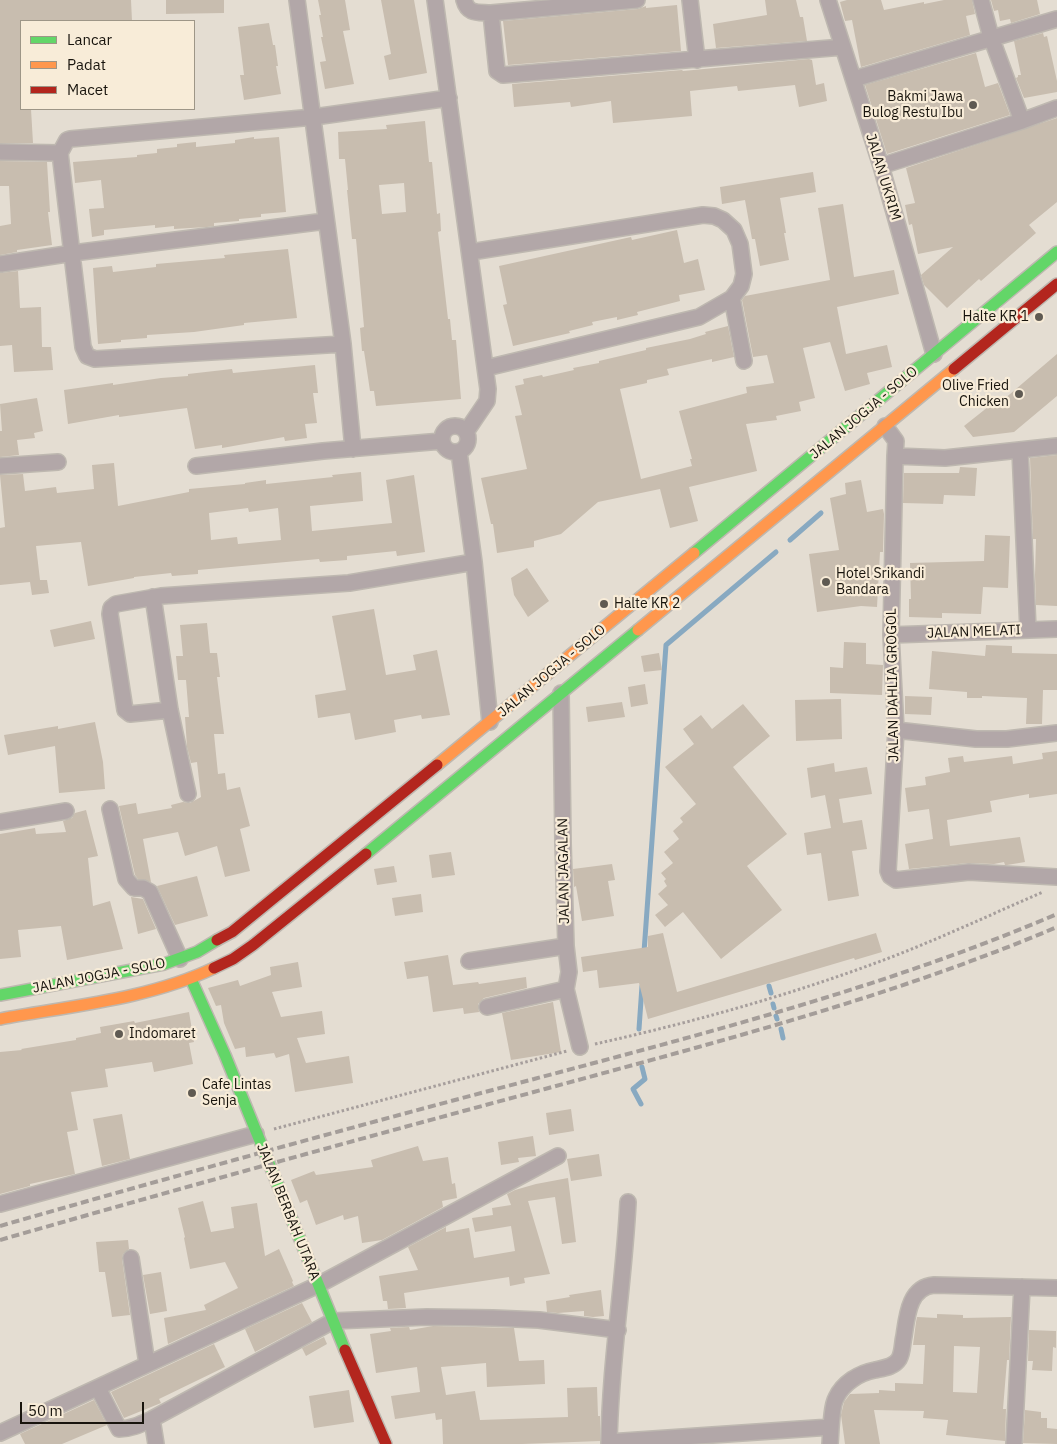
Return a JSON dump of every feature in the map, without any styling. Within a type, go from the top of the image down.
[{"type":"main road","name":"JALAN JOGJA - SOLO","points":[[0,996],[144,969],[180,959],[214,944],[257,913],[490,722],[1057,252]]},
{"type":"main road","name":"JALAN JOGJA - SOLO","points":[[0,1018],[168,987],[191,979],[233,959],[274,930],[1057,284]]},
{"type":"main road","points":[[752,505],[768,524]]},
{"type":"main road","name":"JALAN BERBAH UTARA","points":[[191,979],[225,1055],[318,1285],[386,1444]]},
{"type":"street","points":[[297,0],[343,344],[353,448]]},
{"type":"street","points":[[435,0],[488,388],[487,401],[466,432]]},
{"type":"street","points":[[464,0],[467,9],[472,12],[491,13],[566,3],[637,0]]},
{"type":"street","points":[[690,0],[697,60]]},
{"type":"street","name":"JALAN UKRIM","points":[[828,0],[881,166],[934,354]]},
{"type":"street","points":[[981,0],[991,37],[1022,121]]},
{"type":"street","points":[[491,13],[497,71],[503,75],[843,47]]},
{"type":"street","points":[[854,79],[1057,19]]},
{"type":"street","points":[[343,344],[95,359],[87,356],[83,347],[60,153],[67,140],[70,139],[314,117],[449,98]]},
{"type":"street","points":[[881,166],[1057,108]]},
{"type":"street","points":[[0,152],[60,153]]},
{"type":"street","points":[[470,252],[703,215],[714,216],[723,220],[734,230],[740,244],[744,274],[741,286],[732,298],[699,317],[486,368]]},
{"type":"street","points":[[1,264],[73,253],[326,222]]},
{"type":"street","points":[[732,298],[744,361]]},
{"type":"street","name":"JALAN DAHLIA GROGOL","points":[[885,426],[896,441],[891,636],[896,730],[888,870],[890,876],[896,880],[969,872],[1057,877]]},
{"type":"street","points":[[451,427],[459,427],[466,432],[468,441],[460,452],[450,451],[443,445],[444,432],[451,427]]},
{"type":"street","points":[[196,466],[353,448],[442,441]]},
{"type":"street","points":[[895,456],[945,458],[1057,446]]},
{"type":"street","points":[[1020,450],[1028,630]]},
{"type":"street","points":[[460,452],[474,562],[490,722]]},
{"type":"street","points":[[0,466],[58,462]]},
{"type":"street","points":[[170,710],[130,714],[126,710],[110,614],[111,608],[116,604],[153,597],[349,583],[474,562]]},
{"type":"street","points":[[153,597],[170,710],[188,794]]},
{"type":"street","name":"JALAN MELATI","points":[[891,636],[1057,629]]},
{"type":"street","name":"JALAN JAGALAN","points":[[561,693],[563,843],[566,946],[569,972],[566,989],[580,1047]]},
{"type":"street","points":[[896,730],[976,739],[1008,739],[1057,733]]},
{"type":"street","points":[[110,809],[126,880],[134,888],[143,888],[150,892],[180,959]]},
{"type":"street","points":[[0,822],[66,811]]},
{"type":"street","points":[[469,961],[566,946]]},
{"type":"street","points":[[487,1007],[566,989]]},
{"type":"street","points":[[0,1204],[256,1134]]},
{"type":"street","points":[[0,1433],[318,1285],[558,1156]]},
{"type":"street","points":[[628,1202],[609,1443],[831,1427]]},
{"type":"street","points":[[131,1258],[147,1364]]},
{"type":"street","points":[[830,1444],[835,1399],[848,1382],[869,1371],[891,1366],[898,1361],[902,1353],[910,1306],[916,1293],[923,1287],[934,1285],[1057,1288]]},
{"type":"street","points":[[1014,1444],[1022,1287]]},
{"type":"street","points":[[98,1388],[119,1429],[134,1427],[152,1419],[333,1321],[427,1317],[493,1318],[539,1320],[618,1330]]},
{"type":"street","points":[[152,1419],[156,1444]]},
{"type":"path","points":[[256,1134],[580,1047],[641,1034],[775,997],[890,958],[1048,890]]},
{"type":"building","points":[[0,0],[131,0],[132,20],[20,20],[20,110],[31,110],[33,143],[0,143]]},
{"type":"building","points":[[166,0],[224,0],[224,13],[166,14]]},
{"type":"building","points":[[318,0],[345,0],[350,30],[343,31],[354,84],[325,89],[320,62],[326,61],[321,37],[323,37]]},
{"type":"building","points":[[381,0],[414,0],[427,73],[389,80],[384,56],[391,54]]},
{"type":"building","points":[[765,0],[796,0],[800,17],[803,17],[807,41],[716,48],[713,24],[767,15]]},
{"type":"building","points":[[847,0],[881,0],[884,10],[924,2],[924,4],[944,0],[972,0],[975,14],[966,16],[970,35],[861,67],[852,20],[845,21],[840,2]]},
{"type":"building","points":[[991,0],[1037,0],[1040,14],[1011,23],[1010,19],[1000,21],[998,10],[994,11]]},
{"type":"building","points":[[677,5],[681,51],[508,65],[503,21],[638,9],[646,6],[646,8]]},
{"type":"building","points":[[269,23],[273,45],[275,45],[278,66],[276,66],[281,94],[244,100],[240,75],[244,75],[238,27]]},
{"type":"building","points":[[1043,33],[1044,37],[1047,36],[1057,81],[1057,92],[1024,98],[1016,78],[1018,75],[1021,75],[1014,41]]},
{"type":"building","points":[[976,53],[985,87],[998,83],[1010,115],[887,154],[865,85]]},
{"type":"building","points":[[812,60],[816,85],[824,83],[827,101],[799,107],[795,85],[738,91],[737,86],[690,91],[692,116],[613,123],[611,101],[571,107],[570,102],[514,107],[512,84]]},
{"type":"building","points":[[1057,118],[1057,202],[1029,225],[1036,233],[981,281],[979,279],[947,308],[924,285],[921,275],[953,247],[918,254],[912,224],[909,225],[905,205],[915,203],[906,168]]},
{"type":"building","points":[[425,121],[429,162],[432,162],[437,214],[440,213],[441,231],[438,232],[448,319],[450,319],[452,340],[456,340],[461,399],[376,406],[374,391],[370,391],[364,351],[362,351],[360,328],[364,327],[356,239],[352,239],[345,159],[339,159],[338,132],[387,129],[386,125]],"holes":[[[404,183],[406,212],[382,214],[379,185]]]},
{"type":"building","points":[[254,137],[254,139],[279,137],[286,212],[261,214],[261,217],[214,223],[214,226],[207,227],[174,229],[174,226],[155,228],[155,225],[104,230],[104,235],[92,237],[89,209],[104,208],[101,180],[75,183],[73,162],[137,157],[137,155],[157,153],[157,149],[177,147],[177,144],[196,142],[196,147],[235,143],[235,140]]},
{"type":"building","points":[[0,161],[47,162],[50,212],[48,212],[52,245],[17,250],[17,252],[0,255],[0,226],[11,224],[9,186],[0,186]]},
{"type":"building","points":[[813,172],[816,192],[780,198],[789,260],[760,266],[755,239],[752,239],[745,200],[722,204],[720,187]]},
{"type":"building","points":[[843,204],[854,277],[894,270],[899,294],[837,307],[846,354],[887,345],[892,367],[867,373],[870,384],[845,391],[830,342],[803,348],[815,398],[799,402],[801,411],[776,416],[777,420],[746,424],[757,471],[689,487],[698,521],[670,528],[660,489],[598,502],[561,534],[534,541],[534,547],[497,553],[493,524],[491,524],[481,478],[527,469],[515,416],[522,415],[515,386],[524,384],[523,379],[542,375],[543,377],[574,370],[573,368],[599,363],[599,361],[646,350],[646,348],[690,339],[706,334],[705,332],[728,326],[734,357],[712,362],[712,359],[667,369],[669,375],[647,380],[647,383],[620,389],[641,479],[692,466],[690,459],[692,459],[679,411],[747,393],[746,387],[774,383],[767,355],[753,357],[742,300],[745,296],[830,280],[818,208]]},
{"type":"building","points":[[677,230],[684,263],[698,259],[705,290],[679,295],[680,301],[637,312],[638,315],[617,320],[617,317],[592,322],[593,325],[569,331],[570,333],[513,346],[503,305],[507,304],[499,266],[631,237],[632,240]]},
{"type":"building","points":[[288,249],[297,318],[244,323],[244,325],[194,332],[147,335],[147,338],[98,344],[93,268],[112,266],[113,272],[156,267],[156,264],[225,258],[224,255]]},
{"type":"building","points":[[18,271],[20,308],[41,307],[42,347],[51,347],[53,370],[14,372],[12,345],[0,346],[0,273]]},
{"type":"building","points":[[1057,354],[1057,396],[1014,432],[973,437],[964,426],[993,403],[996,406]]},
{"type":"building","points":[[315,365],[318,393],[313,393],[317,423],[305,424],[307,438],[285,441],[284,437],[222,448],[222,445],[195,449],[187,408],[119,417],[119,415],[68,424],[64,390],[232,369],[233,373]]},
{"type":"building","points":[[37,398],[43,431],[34,433],[35,438],[17,440],[19,455],[0,457],[0,431],[2,431],[0,404]]},
{"type":"building","points":[[1057,455],[1057,606],[1036,605],[1036,539],[1033,539],[1030,458]]},
{"type":"building","points":[[114,463],[118,506],[189,492],[189,489],[245,484],[266,480],[266,484],[361,472],[363,501],[310,506],[312,531],[392,523],[386,480],[414,475],[425,552],[397,556],[396,551],[347,556],[347,560],[320,562],[319,559],[198,570],[198,574],[172,576],[171,573],[134,577],[88,586],[81,542],[36,546],[40,580],[47,580],[49,593],[32,595],[30,582],[0,585],[0,528],[5,527],[0,475],[23,474],[25,491],[56,487],[57,493],[94,489],[92,465]],"holes":[[[248,508],[249,512],[278,508],[281,540],[238,544],[237,537],[211,540],[209,513]]]},
{"type":"building","points":[[960,467],[977,468],[975,496],[944,495],[943,504],[903,503],[904,473],[959,473]]},
{"type":"building","points":[[861,480],[867,512],[883,509],[884,514],[883,552],[880,552],[877,607],[861,606],[817,612],[809,554],[839,550],[830,498],[846,494],[845,483]]},
{"type":"building","points":[[985,535],[1010,536],[1008,588],[983,587],[981,614],[942,613],[942,618],[909,617],[909,599],[911,599],[910,563],[984,561]]},
{"type":"building","points":[[527,568],[549,601],[528,617],[514,595],[511,578]]},
{"type":"building","points":[[374,609],[386,675],[416,670],[413,655],[437,650],[450,715],[422,719],[421,715],[394,720],[396,732],[355,740],[350,713],[318,718],[315,695],[346,690],[332,616]]},
{"type":"building","points":[[91,621],[95,639],[54,647],[50,630]]},
{"type":"building","points":[[207,623],[210,653],[217,653],[220,677],[217,677],[224,734],[214,734],[218,774],[225,773],[227,790],[240,787],[250,826],[240,829],[250,871],[225,877],[217,846],[185,856],[178,832],[143,839],[151,882],[138,879],[135,875],[119,806],[136,803],[138,814],[172,808],[171,805],[183,802],[190,803],[201,797],[197,762],[191,763],[187,747],[185,717],[189,717],[186,680],[178,680],[176,656],[183,656],[180,625]]},
{"type":"building","points":[[844,642],[866,643],[866,664],[883,665],[882,695],[830,693],[830,667],[843,668]]},
{"type":"building","points":[[986,645],[1012,646],[1012,653],[1057,654],[1057,690],[1043,690],[1042,724],[1026,724],[1027,698],[982,696],[982,698],[967,698],[967,692],[929,689],[932,651],[985,656]]},
{"type":"building","points":[[659,653],[662,670],[644,672],[641,656]]},
{"type":"building","points":[[645,684],[648,704],[631,707],[628,687]]},
{"type":"building","points":[[905,696],[932,697],[931,715],[905,714]]},
{"type":"building","points":[[841,699],[842,739],[796,741],[795,700]]},
{"type":"building","points":[[622,702],[625,717],[588,722],[586,707]]},
{"type":"building","points":[[743,704],[770,736],[733,767],[787,834],[747,866],[782,910],[721,959],[683,912],[665,927],[655,915],[668,905],[658,894],[667,886],[664,881],[666,879],[661,873],[673,863],[664,852],[679,839],[673,831],[683,822],[680,818],[696,804],[665,767],[694,744],[683,729],[701,715],[712,729]]},
{"type":"building","points":[[95,722],[103,762],[105,789],[59,793],[55,746],[8,755],[4,735],[58,726],[58,729]]},
{"type":"building","points":[[1057,751],[1057,794],[1029,798],[1029,794],[990,801],[992,812],[947,820],[950,846],[1020,837],[1025,862],[1007,865],[1004,862],[994,864],[968,863],[909,869],[905,844],[933,839],[929,809],[908,812],[905,788],[926,785],[925,777],[950,772],[948,758],[963,756],[964,762],[1012,756],[1013,764],[1043,759],[1042,753]]},
{"type":"building","points":[[834,763],[835,772],[867,767],[872,794],[839,799],[843,823],[862,820],[867,849],[852,851],[859,896],[828,901],[821,853],[807,855],[804,833],[831,828],[825,795],[811,798],[807,768]]},
{"type":"building","points":[[86,810],[98,856],[88,858],[93,906],[110,901],[123,949],[67,960],[61,926],[18,930],[21,957],[0,959],[0,834],[35,828],[36,834],[66,832],[63,821],[72,818],[75,813]]},
{"type":"building","points":[[451,852],[455,875],[432,878],[429,855]]},
{"type":"building","points":[[612,864],[615,880],[608,881],[614,916],[582,921],[576,886],[574,887],[573,869]]},
{"type":"building","points":[[394,866],[397,882],[377,885],[374,869]]},
{"type":"building","points":[[197,876],[208,916],[175,925],[157,886]]},
{"type":"building","points":[[421,894],[423,912],[395,916],[392,898]]},
{"type":"building","points":[[131,897],[143,899],[156,929],[138,934]]},
{"type":"building","points":[[663,933],[677,992],[876,933],[882,952],[855,960],[854,958],[648,1019],[639,983],[599,988],[597,970],[583,972],[581,957],[648,947],[648,936]]},
{"type":"building","points":[[448,955],[453,985],[478,982],[479,984],[526,977],[527,988],[484,998],[478,1004],[479,1012],[464,1014],[463,1008],[433,1012],[428,976],[407,979],[404,962]]},
{"type":"building","points":[[298,962],[302,987],[272,992],[281,1017],[322,1011],[325,1034],[297,1038],[306,1063],[349,1056],[353,1083],[295,1092],[289,1054],[276,1058],[274,1053],[246,1057],[245,1047],[235,1049],[224,1023],[221,1005],[216,1006],[208,988],[238,980],[240,986],[271,975],[270,967]]},
{"type":"building","points":[[553,1002],[561,1052],[511,1060],[502,1013]]},
{"type":"building","points":[[189,1012],[194,1042],[189,1043],[193,1064],[154,1072],[152,1062],[105,1069],[108,1087],[71,1092],[78,1130],[67,1132],[75,1174],[30,1184],[30,1186],[0,1194],[0,1052],[76,1040],[76,1038],[101,1033],[100,1027],[134,1021],[135,1023]]},
{"type":"building","points":[[571,1109],[574,1131],[549,1135],[546,1113]]},
{"type":"building","points":[[122,1114],[130,1159],[102,1166],[93,1119]]},
{"type":"building","points":[[533,1136],[536,1156],[518,1158],[519,1162],[501,1165],[498,1142]]},
{"type":"building","points":[[418,1146],[423,1161],[448,1157],[452,1184],[455,1183],[457,1198],[442,1201],[443,1207],[382,1240],[362,1243],[358,1216],[344,1220],[343,1215],[316,1225],[307,1200],[300,1203],[291,1180],[314,1171],[316,1175],[373,1167],[371,1160]]},
{"type":"building","points":[[599,1154],[602,1176],[571,1181],[567,1159]]},
{"type":"building","points":[[568,1178],[576,1242],[562,1244],[555,1197],[528,1201],[550,1274],[524,1278],[525,1283],[510,1286],[509,1277],[404,1293],[406,1308],[388,1309],[387,1301],[383,1301],[379,1276],[418,1270],[408,1247],[446,1227],[446,1232],[469,1228],[474,1258],[515,1251],[511,1226],[475,1232],[472,1218],[493,1215],[492,1208],[511,1205],[507,1194],[515,1190]]},
{"type":"building","points":[[203,1201],[211,1232],[234,1228],[231,1207],[257,1203],[265,1256],[279,1249],[294,1286],[168,1344],[164,1318],[206,1310],[204,1305],[238,1288],[225,1262],[190,1269],[178,1208]]},
{"type":"building","points":[[128,1240],[129,1249],[123,1254],[122,1259],[130,1315],[112,1317],[105,1272],[99,1272],[96,1242]]},
{"type":"building","points":[[161,1272],[167,1311],[150,1314],[143,1275]]},
{"type":"building","points":[[601,1290],[604,1316],[584,1316],[584,1311],[547,1312],[546,1301]]},
{"type":"building","points":[[302,1303],[312,1322],[255,1352],[245,1329]]},
{"type":"building","points":[[937,1314],[963,1315],[963,1318],[1011,1317],[1009,1360],[1007,1360],[1003,1409],[1006,1409],[1005,1441],[946,1435],[948,1420],[923,1418],[924,1411],[874,1410],[880,1444],[845,1444],[841,1415],[844,1402],[850,1394],[879,1393],[879,1390],[895,1391],[895,1383],[923,1384],[925,1345],[913,1345],[917,1317],[937,1318]],"holes":[[[954,1346],[980,1347],[977,1393],[953,1392]]]},
{"type":"building","points":[[433,1326],[514,1328],[519,1361],[544,1360],[545,1384],[487,1387],[486,1363],[441,1367],[446,1395],[475,1391],[480,1420],[568,1417],[567,1388],[597,1387],[600,1441],[522,1444],[443,1444],[442,1419],[436,1420],[435,1413],[395,1419],[391,1396],[420,1392],[417,1367],[376,1373],[370,1334],[391,1331],[390,1328],[409,1327],[410,1330]]},
{"type":"building","points":[[1029,1330],[1056,1331],[1056,1348],[1053,1347],[1052,1371],[1032,1370],[1033,1361],[1028,1361]]},
{"type":"building","points":[[324,1337],[327,1344],[306,1356],[302,1348]]},
{"type":"building","points":[[214,1344],[225,1367],[159,1399],[161,1403],[124,1418],[111,1392]]},
{"type":"building","points":[[349,1390],[354,1422],[314,1428],[309,1396]]},
{"type":"building","points":[[94,1400],[107,1425],[62,1444],[25,1444],[20,1434]]},
{"type":"building","points":[[1025,1410],[1041,1412],[1041,1418],[1047,1418],[1047,1428],[1057,1429],[1057,1444],[1023,1443]]},
{"type":"waterway","points":[[790,540],[821,513]]},
{"type":"waterway","points":[[644,952],[666,645],[776,552]]},
{"type":"waterway","points":[[639,1029],[642,986]]},
{"type":"waterway","points":[[769,986],[771,993]]},
{"type":"waterway","points":[[773,1004],[774,1008]]},
{"type":"waterway","points":[[781,1029],[783,1038]]},
{"type":"waterway","points":[[641,1104],[633,1089],[645,1079],[642,1067]]},
{"type":"railway","points":[[0,1226],[799,1006],[929,964],[1057,914]]},
{"type":"railway","points":[[0,1240],[272,1163],[804,1017],[932,975],[1057,927]]},
{"type":"traffic: fast","points":[[694,553],[1057,252]]},
{"type":"traffic: fast","points":[[366,854],[638,630]]},
{"type":"traffic: fast","points":[[0,995],[164,964],[197,952],[217,940]]},
{"type":"traffic: fast","points":[[191,979],[225,1055],[345,1350]]},
{"type":"traffic: slow","points":[[638,630],[954,369]]},
{"type":"traffic: slow","points":[[437,765],[694,553]]},
{"type":"traffic: slow","points":[[0,1019],[136,994],[189,979],[214,968]]},
{"type":"traffic: jam","points":[[954,369],[1057,284]]},
{"type":"traffic: jam","points":[[217,940],[232,932],[437,765]]},
{"type":"traffic: jam","points":[[214,968],[233,959],[253,945],[366,854]]},
{"type":"traffic: jam","points":[[345,1350],[386,1444]]},
{"type":"place","name":"Bakmi Jawa Bulog Restu Ibu","points":[[973,105]]},
{"type":"place","name":"Halte KR 1","points":[[1039,317]]},
{"type":"place","name":"Olive Fried Chicken","points":[[1019,394]]},
{"type":"place","name":"Hotel Srikandi Bandara","points":[[826,582]]},
{"type":"place","name":"Halte KR 2","points":[[604,604]]},
{"type":"place","name":"Indomaret","points":[[119,1034]]},
{"type":"place","name":"Cafe Lintas Senja","points":[[192,1093]]}]
